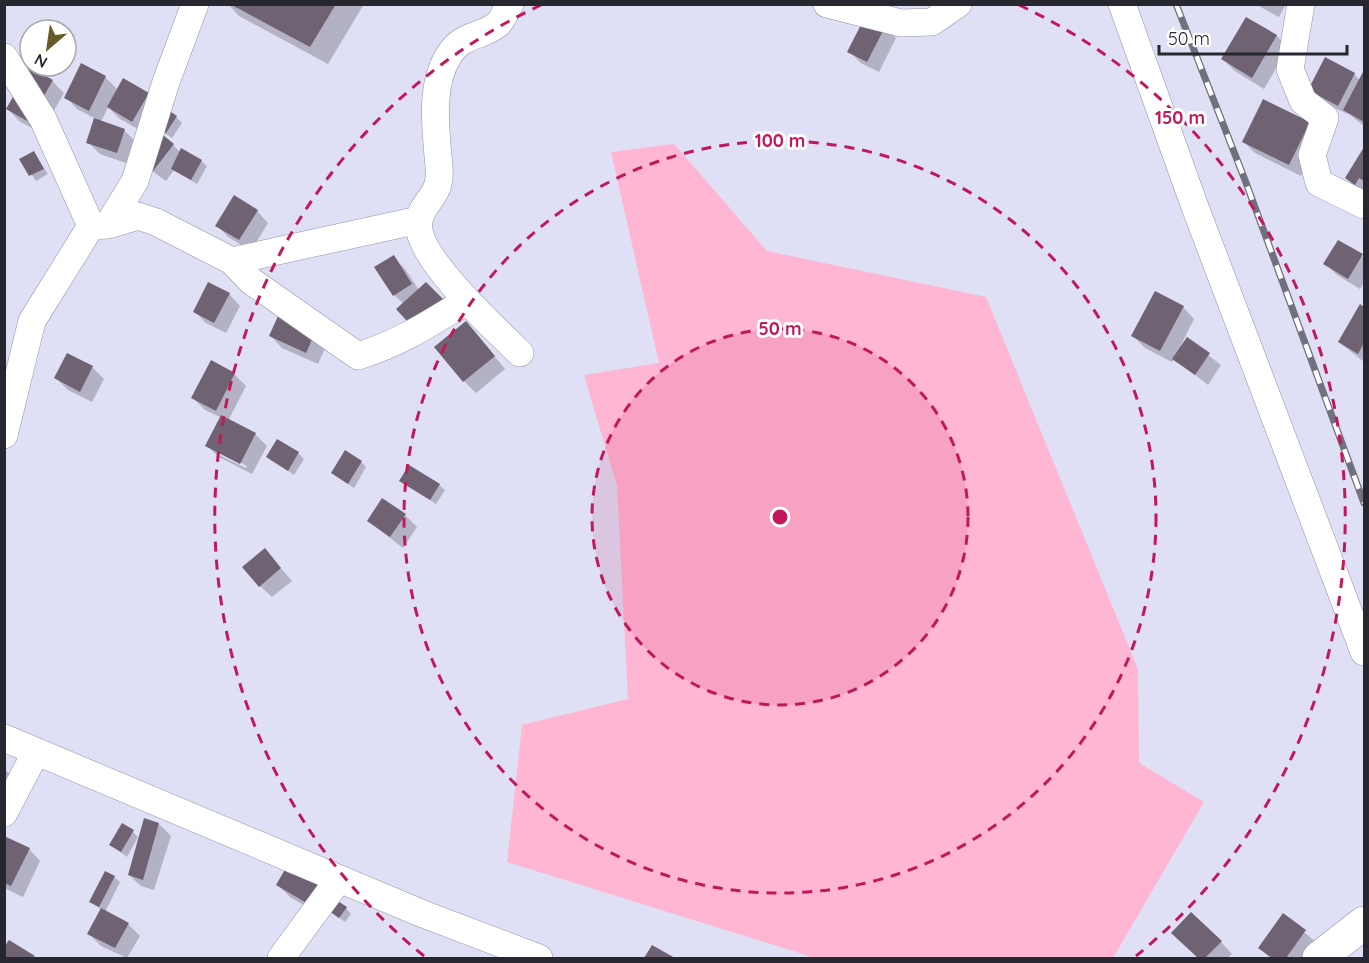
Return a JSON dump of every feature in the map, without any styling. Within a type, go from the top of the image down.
[{"type":"street","points":[[4,435],[32,321],[99,226],[135,181],[166,82],[195,4]]},
{"type":"street","points":[[510,4],[498,23],[460,40],[442,66],[436,96],[440,182],[419,220],[420,235],[466,301],[520,353]]},
{"type":"street","points":[[827,4],[901,23],[932,22],[958,4]]},
{"type":"street","points":[[1122,4],[1195,207],[1365,652]]},
{"type":"street","points":[[1301,4],[1290,69],[1303,101],[1325,118],[1312,155],[1319,183],[1365,206]]},
{"type":"street","points":[[4,57],[43,119],[99,226]]},
{"type":"street","points":[[99,226],[138,216],[156,222],[232,261],[251,281],[358,356],[396,343],[466,301]]},
{"type":"street","points":[[232,261],[419,220]]},
{"type":"street","points":[[4,738],[339,879],[539,958]]},
{"type":"street","points":[[4,813],[36,752]]},
{"type":"street","points":[[281,958],[339,879]]},
{"type":"street","points":[[1319,958],[1365,923]]},
{"type":"shaded area","points":[[674,144],[767,251],[986,297],[1138,669],[1139,763],[1204,802],[1113,958],[810,958],[507,862],[522,725],[628,699],[617,486],[584,375],[659,363],[611,152]]},
{"type":"building","points":[[230,4],[336,4],[310,47]]},
{"type":"building","points":[[866,15],[886,25],[867,62],[847,52]]},
{"type":"building","points":[[1246,17],[1277,35],[1252,78],[1221,59]]},
{"type":"building","points":[[1325,57],[1355,73],[1338,106],[1308,90]]},
{"type":"building","points":[[81,63],[106,76],[89,111],[64,98],[74,78],[78,78]]},
{"type":"building","points":[[1364,70],[1364,122],[1343,110]]},
{"type":"building","points":[[24,78],[53,80],[29,122],[6,109]]},
{"type":"building","points":[[123,78],[149,93],[132,122],[107,107]]},
{"type":"building","points":[[1263,99],[1310,122],[1289,165],[1242,142]]},
{"type":"building","points":[[155,101],[177,116],[166,133],[143,119]]},
{"type":"building","points":[[94,118],[125,129],[117,153],[86,143]]},
{"type":"building","points":[[153,127],[174,144],[153,171],[132,154]]},
{"type":"building","points":[[1364,147],[1364,181],[1359,178],[1355,185],[1345,178]]},
{"type":"building","points":[[181,148],[202,160],[191,180],[171,169]]},
{"type":"building","points":[[34,151],[44,169],[29,176],[19,159]]},
{"type":"building","points":[[234,195],[258,210],[239,240],[215,226]]},
{"type":"building","points":[[1338,240],[1363,254],[1348,279],[1323,264]]},
{"type":"building","points":[[394,255],[412,284],[393,296],[374,267]]},
{"type":"building","points":[[208,282],[230,293],[214,323],[193,312]]},
{"type":"building","points":[[426,282],[445,301],[415,330],[396,309]]},
{"type":"building","points":[[1155,291],[1184,306],[1160,351],[1131,336]]},
{"type":"building","points":[[1360,304],[1364,307],[1364,343],[1358,354],[1338,342]]},
{"type":"building","points":[[278,316],[315,333],[306,353],[269,336]]},
{"type":"building","points":[[466,321],[495,356],[463,382],[434,347]]},
{"type":"building","points":[[1187,337],[1210,353],[1195,375],[1172,359]]},
{"type":"building","points":[[67,353],[93,366],[80,392],[54,378]]},
{"type":"building","points":[[211,360],[235,373],[216,411],[191,398]]},
{"type":"building","points":[[221,415],[256,433],[240,464],[205,446]]},
{"type":"building","points":[[277,439],[299,452],[288,471],[266,457]]},
{"type":"building","points":[[345,450],[362,461],[348,484],[331,473]]},
{"type":"building","points":[[409,465],[440,484],[430,500],[399,481]]},
{"type":"building","points":[[382,498],[406,514],[390,537],[367,521]]},
{"type":"building","points":[[265,548],[281,568],[259,587],[242,567]]},
{"type":"building","points":[[144,818],[159,823],[143,880],[128,875]]},
{"type":"building","points":[[122,823],[134,830],[121,852],[109,845]]},
{"type":"building","points":[[4,836],[30,848],[11,886],[4,883]]},
{"type":"building","points":[[287,866],[321,886],[310,905],[276,885]]},
{"type":"building","points":[[105,871],[115,876],[99,907],[89,902]]},
{"type":"building","points":[[333,898],[347,907],[339,918],[326,909]]},
{"type":"building","points":[[101,908],[129,923],[115,948],[87,934]]},
{"type":"building","points":[[1191,912],[1222,941],[1205,958],[1198,958],[1171,933]]},
{"type":"building","points":[[1283,913],[1306,930],[1286,958],[1272,958],[1258,948]]},
{"type":"building","points":[[9,940],[35,956],[33,958],[4,958],[4,947]]},
{"type":"building","points":[[652,945],[675,958],[644,958]]},
{"type":"railway","points":[[1176,4],[1245,180],[1364,503]]}]
